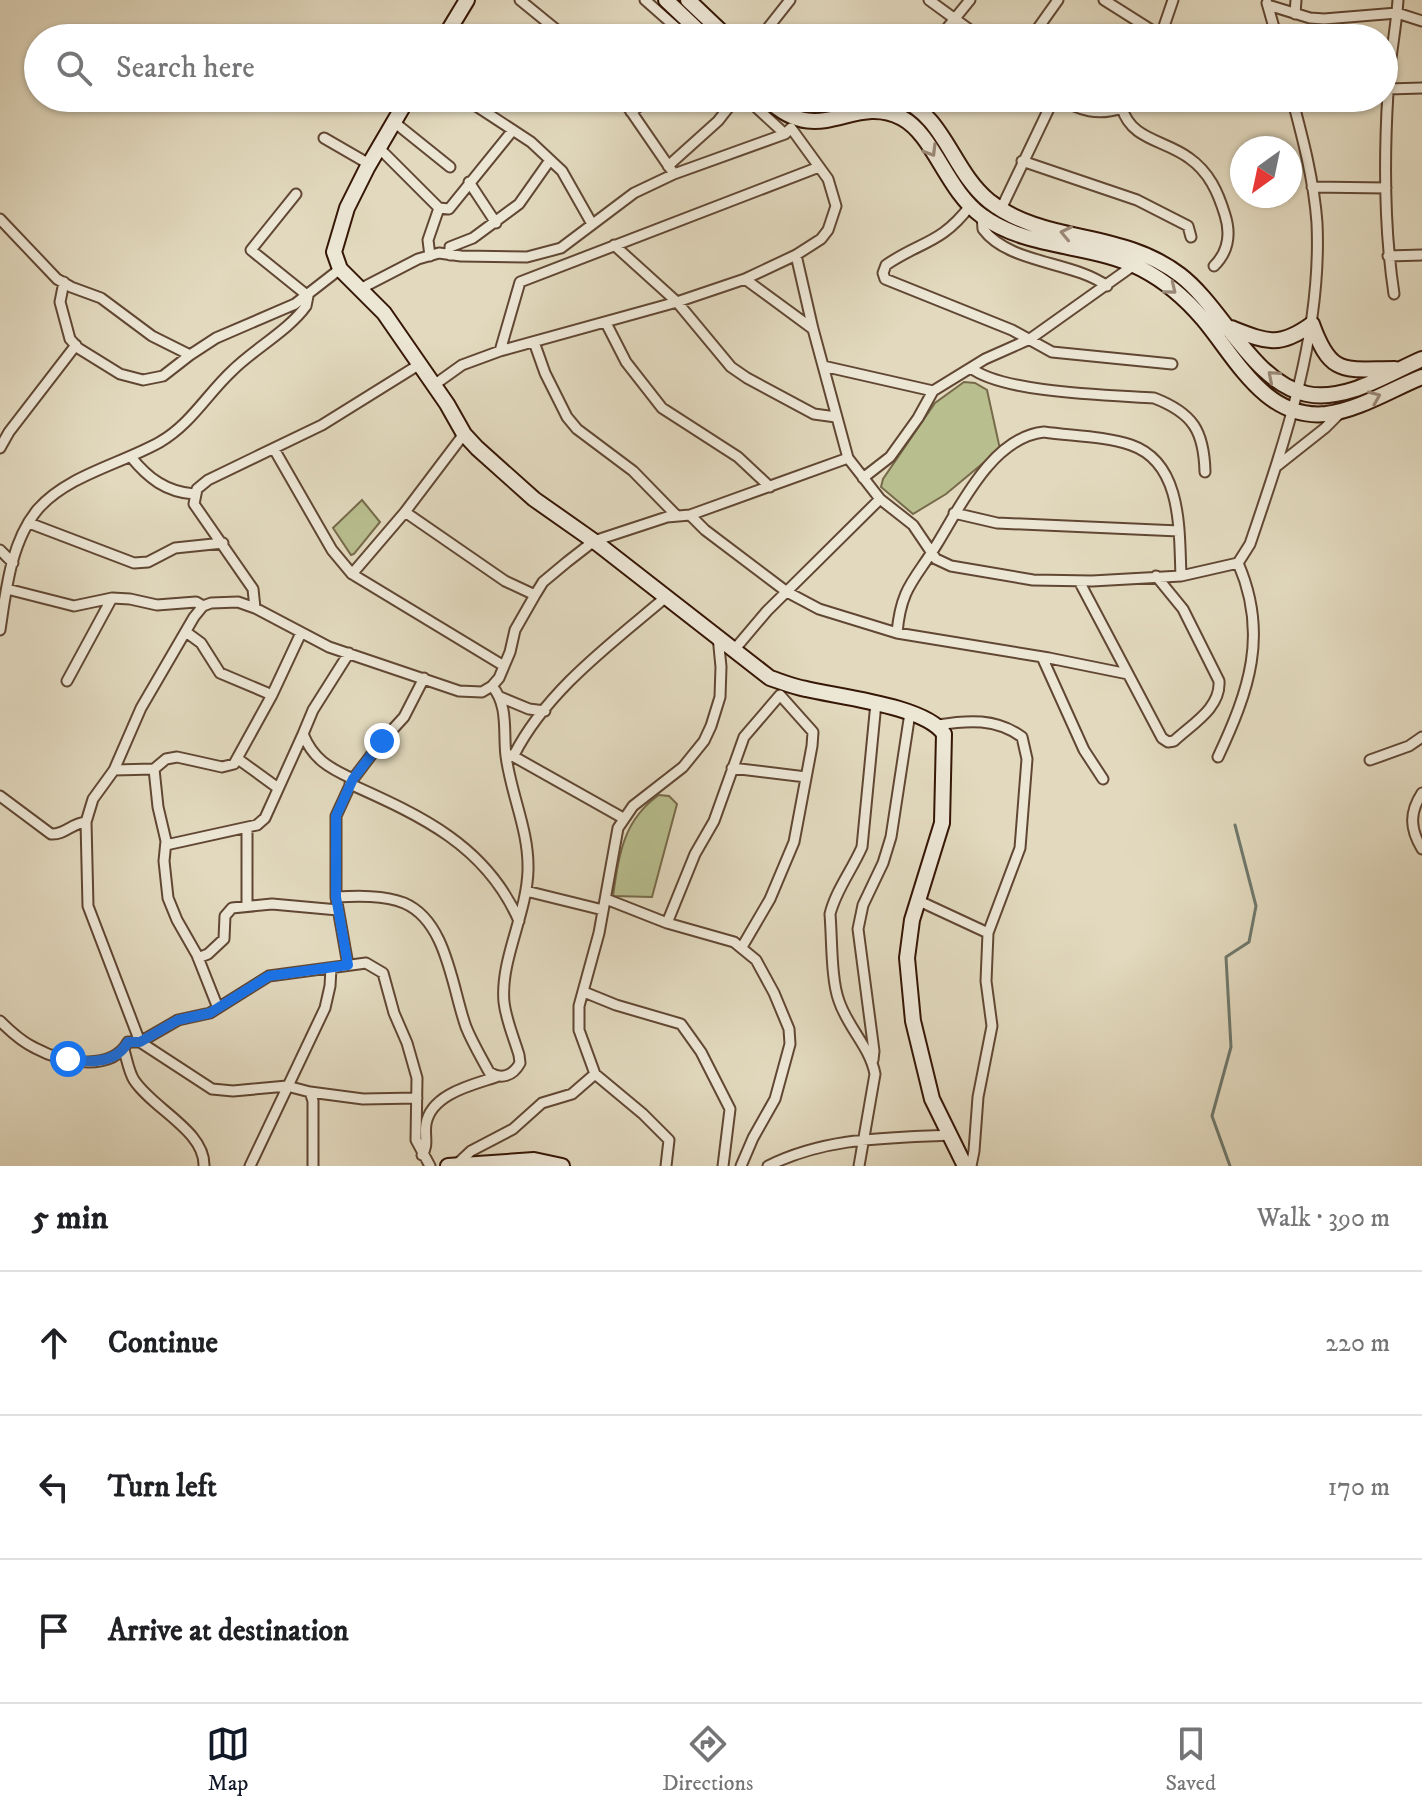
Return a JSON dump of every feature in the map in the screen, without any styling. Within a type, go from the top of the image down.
[{"type":"main road","points":[[452,24],[467,0]]},
{"type":"main road","points":[[666,0],[691,24]]},
{"type":"main road","points":[[688,0],[713,24]]},
{"type":"main road","points":[[400,112],[347,208],[334,252],[340,269],[384,313],[464,434],[534,499],[594,541],[781,688],[802,688],[876,703],[938,725],[944,734],[942,823],[917,900],[907,958],[913,1021],[932,1099],[968,1166]]},
{"type":"main road","points":[[779,112],[791,127],[872,112],[901,118],[918,131],[953,186],[982,216],[1013,232],[1134,265],[1154,276],[1201,317],[1260,391],[1282,406],[1314,414],[1342,410],[1422,377]]},
{"type":"main road","points":[[923,112],[931,119],[963,174],[987,199],[1036,226],[1119,244],[1151,257],[1197,289],[1275,379],[1298,392],[1338,394],[1422,359]]},
{"type":"main road","points":[[1228,327],[1282,342],[1312,324],[1322,352],[1331,362],[1359,369],[1399,369]]},
{"type":"main road","points":[[448,1166],[534,1160],[562,1166]]},
{"type":"street","points":[[520,0],[549,24]]},
{"type":"street","points":[[645,0],[672,24]]},
{"type":"street","points":[[771,24],[790,0]]},
{"type":"street","points":[[929,0],[963,24]]},
{"type":"street","points":[[952,24],[970,0]]},
{"type":"street","points":[[1041,24],[1058,0]]},
{"type":"street","points":[[1104,0],[1140,24]]},
{"type":"street","points":[[1165,24],[1173,0]]},
{"type":"street","points":[[1295,14],[1296,0]]},
{"type":"street","points":[[1396,24],[1398,0]]},
{"type":"street","points":[[1267,2],[1295,14],[1324,19],[1397,13],[1422,21]]},
{"type":"street","points":[[1267,2],[1273,24]]},
{"type":"street","points":[[1398,89],[1422,88]]},
{"type":"street","points":[[485,112],[531,142],[562,171],[592,224]]},
{"type":"street","points":[[631,112],[671,170]]},
{"type":"street","points":[[671,170],[725,112]]},
{"type":"street","points":[[434,385],[462,365],[500,351],[606,323],[745,279],[796,255],[821,239],[836,206],[828,179],[791,127],[768,112]]},
{"type":"street","points":[[360,289],[418,259],[439,253],[527,257],[561,248],[634,193],[671,170],[791,127],[797,112]]},
{"type":"street","points":[[1001,209],[1048,112]]},
{"type":"street","points":[[1123,112],[1135,131],[1190,158],[1213,184],[1229,229],[1227,247],[1214,266]]},
{"type":"street","points":[[796,255],[848,458],[880,499],[913,525],[940,562],[1033,580],[1079,581],[1181,576],[1238,563],[1250,544],[1277,466],[1298,392],[1312,324],[1317,222],[1308,159],[1296,112]]},
{"type":"street","points":[[1388,112],[1388,256],[1394,294]]},
{"type":"street","points":[[394,122],[450,167]]},
{"type":"street","points":[[379,148],[439,208],[449,209],[513,130]]},
{"type":"street","points":[[324,138],[369,164]]},
{"type":"street","points":[[450,255],[450,247],[473,238],[519,204],[550,160]]},
{"type":"street","points":[[1022,161],[1161,211],[1188,226],[1191,237]]},
{"type":"street","points":[[500,351],[520,282],[819,167]]},
{"type":"street","points":[[469,182],[496,223]]},
{"type":"street","points":[[1312,187],[1386,188]]},
{"type":"street","points":[[296,194],[251,250],[308,296]]},
{"type":"street","points":[[970,206],[941,236],[886,265],[884,277],[890,283],[1030,339],[1052,352],[1172,364]]},
{"type":"street","points":[[430,256],[428,240],[439,208]]},
{"type":"street","points":[[982,216],[983,229],[996,240],[1034,258],[1087,274],[1107,286]]},
{"type":"street","points":[[0,219],[26,248],[64,282],[101,298],[152,336],[190,355]]},
{"type":"street","points":[[614,245],[677,302],[718,354],[747,378],[814,414],[836,417]]},
{"type":"street","points":[[1388,256],[1422,255]]},
{"type":"street","points":[[863,478],[890,457],[933,391],[1030,339],[1134,265]]},
{"type":"street","points":[[64,282],[60,302],[70,339],[120,374],[143,380],[163,376],[216,338],[295,304],[340,269]]},
{"type":"street","points":[[745,279],[813,329]]},
{"type":"street","points":[[0,630],[13,563],[29,523],[46,501],[76,481],[131,457],[186,424],[233,369],[303,311],[308,296]]},
{"type":"street","points":[[606,323],[626,362],[662,408],[738,457],[770,487]]},
{"type":"street","points":[[534,342],[545,373],[567,417],[577,429],[633,471],[676,515]]},
{"type":"street","points":[[0,448],[76,345]]},
{"type":"street","points":[[255,608],[253,589],[197,509],[194,494],[208,480],[335,418],[420,364]]},
{"type":"street","points":[[823,366],[933,391]]},
{"type":"street","points":[[971,368],[995,381],[1154,398],[1172,405],[1197,428],[1205,448],[1205,472]]},
{"type":"street","points":[[1277,466],[1325,428],[1342,410]]},
{"type":"street","points":[[897,633],[900,608],[908,586],[954,513],[972,487],[1012,442],[1022,436],[1044,432],[1129,444],[1153,458],[1168,479],[1179,531],[1181,576]]},
{"type":"street","points":[[352,574],[405,512],[464,434]]},
{"type":"street","points":[[274,449],[332,550],[352,574],[504,666]]},
{"type":"street","points":[[131,457],[158,484],[179,493],[194,494]]},
{"type":"street","points":[[7,589],[74,606],[112,598],[157,605],[196,602],[203,606],[230,601],[255,608],[301,633],[349,653],[459,691],[482,692],[492,686],[504,666],[515,630],[543,582],[594,541],[676,515],[690,515],[848,458]]},
{"type":"street","points":[[734,650],[880,499]]},
{"type":"street","points":[[405,512],[505,581],[535,595]]},
{"type":"street","points":[[954,513],[997,523],[1179,531]]},
{"type":"street","points":[[690,515],[705,530],[787,592],[819,609],[897,633],[1128,674]]},
{"type":"street","points":[[29,523],[134,563],[148,562],[175,548],[223,543]]},
{"type":"street","points":[[0,550],[13,563]]},
{"type":"street","points":[[1218,757],[1248,685],[1251,658],[1254,617],[1249,587],[1238,563]]},
{"type":"street","points":[[1079,581],[1162,738],[1168,742],[1174,741],[1212,707],[1219,693],[1219,681],[1189,618],[1156,576]]},
{"type":"street","points":[[510,755],[584,668],[666,597]]},
{"type":"street","points":[[67,681],[112,598]]},
{"type":"street","points":[[203,606],[141,708],[114,770],[93,799],[86,822],[88,906],[140,1042],[212,1089],[233,1091],[287,1086],[363,1099],[417,1098]]},
{"type":"street","points":[[186,632],[201,643],[220,673],[272,695]]},
{"type":"street","points":[[114,770],[154,769],[166,759],[177,757],[222,767],[234,764],[272,695],[301,633]]},
{"type":"street","points":[[666,1166],[669,1140],[595,1074],[579,1030],[579,1006],[604,904],[615,838],[623,818],[642,797],[683,767],[704,741],[720,697],[718,636]]},
{"type":"street","points":[[166,845],[247,830],[265,818],[313,710],[349,653]]},
{"type":"street","points":[[1042,657],[1084,750],[1103,779]]},
{"type":"street","points":[[348,965],[336,897],[336,816],[352,781],[404,717],[424,678]]},
{"type":"street","points":[[422,1155],[427,1147],[428,1117],[437,1104],[457,1091],[511,1074],[520,1063],[504,1001],[505,979],[528,870],[504,710],[492,686]]},
{"type":"street","points":[[667,923],[695,854],[714,821],[744,737],[781,688],[813,732],[803,804],[794,842],[770,899],[742,947]]},
{"type":"street","points":[[500,697],[529,709],[545,711]]},
{"type":"street","points":[[873,1060],[849,1023],[838,999],[830,914],[833,901],[853,869],[862,847],[876,703]]},
{"type":"street","points":[[859,1166],[875,1074],[858,929],[863,905],[883,863],[891,837],[910,713]]},
{"type":"street","points":[[938,725],[969,719],[1010,728],[1022,737],[1027,759],[1020,848],[988,933],[986,981],[992,1026],[978,1097],[974,1151],[968,1166]]},
{"type":"street","points":[[303,734],[309,751],[324,765],[428,821],[468,849],[509,898],[519,921]]},
{"type":"street","points":[[1370,760],[1409,746],[1422,737]]},
{"type":"street","points":[[510,755],[623,818]]},
{"type":"street","points":[[238,759],[278,788]]},
{"type":"street","points":[[732,768],[806,777]]},
{"type":"street","points":[[154,769],[166,845],[164,861],[168,898],[198,958],[218,1008]]},
{"type":"street","points":[[1422,793],[1411,815],[1411,826],[1422,849]]},
{"type":"street","points":[[0,796],[51,834],[60,834],[86,822]]},
{"type":"street","points":[[247,830],[247,905]]},
{"type":"street","points":[[526,891],[604,904],[725,937],[742,947],[761,967],[790,1036],[775,1099],[741,1166]]},
{"type":"street","points":[[336,897],[362,896],[403,902],[423,915],[435,929],[467,1029],[489,1072],[496,1077]]},
{"type":"street","points":[[917,900],[988,933]]},
{"type":"street","points":[[198,958],[208,954],[224,939],[225,916],[232,908],[272,904],[338,910]]},
{"type":"street","points":[[0,1021],[36,1049],[85,1062],[101,1060],[124,1050],[128,1042],[140,1042],[178,1020],[210,1013],[269,976],[366,963],[383,973],[394,1013],[407,1043],[417,1078],[416,1140],[430,1166]]},
{"type":"street","points":[[250,1166],[325,1008],[331,968]]},
{"type":"street","points":[[584,992],[681,1024],[701,1052],[730,1109],[723,1166]]},
{"type":"street","points":[[124,1050],[133,1078],[199,1144],[204,1166]]},
{"type":"street","points":[[456,1165],[471,1151],[513,1129],[542,1103],[572,1094],[595,1074]]},
{"type":"street","points":[[310,1092],[313,1101],[313,1166]]},
{"type":"street","points":[[768,1166],[814,1147],[862,1139],[950,1135]]},
{"type":"green space","points":[[964,382],[975,383],[987,390],[1000,449],[946,494],[913,514],[881,487],[883,479],[935,403]]},
{"type":"green space","points":[[362,500],[380,522],[351,555],[333,528]]},
{"type":"green space","points":[[659,795],[669,796],[677,804],[652,897],[613,896],[621,853],[630,827]]},
{"type":"waterway","points":[[1230,1166],[1212,1116],[1231,1047],[1226,957],[1249,942],[1256,906],[1235,825]]},
{"type":"route","points":[[68,1059],[85,1062],[113,1056],[124,1050],[128,1042],[140,1042],[178,1020],[210,1013],[269,976],[348,965],[336,897],[336,816],[353,779],[382,741]]}]
